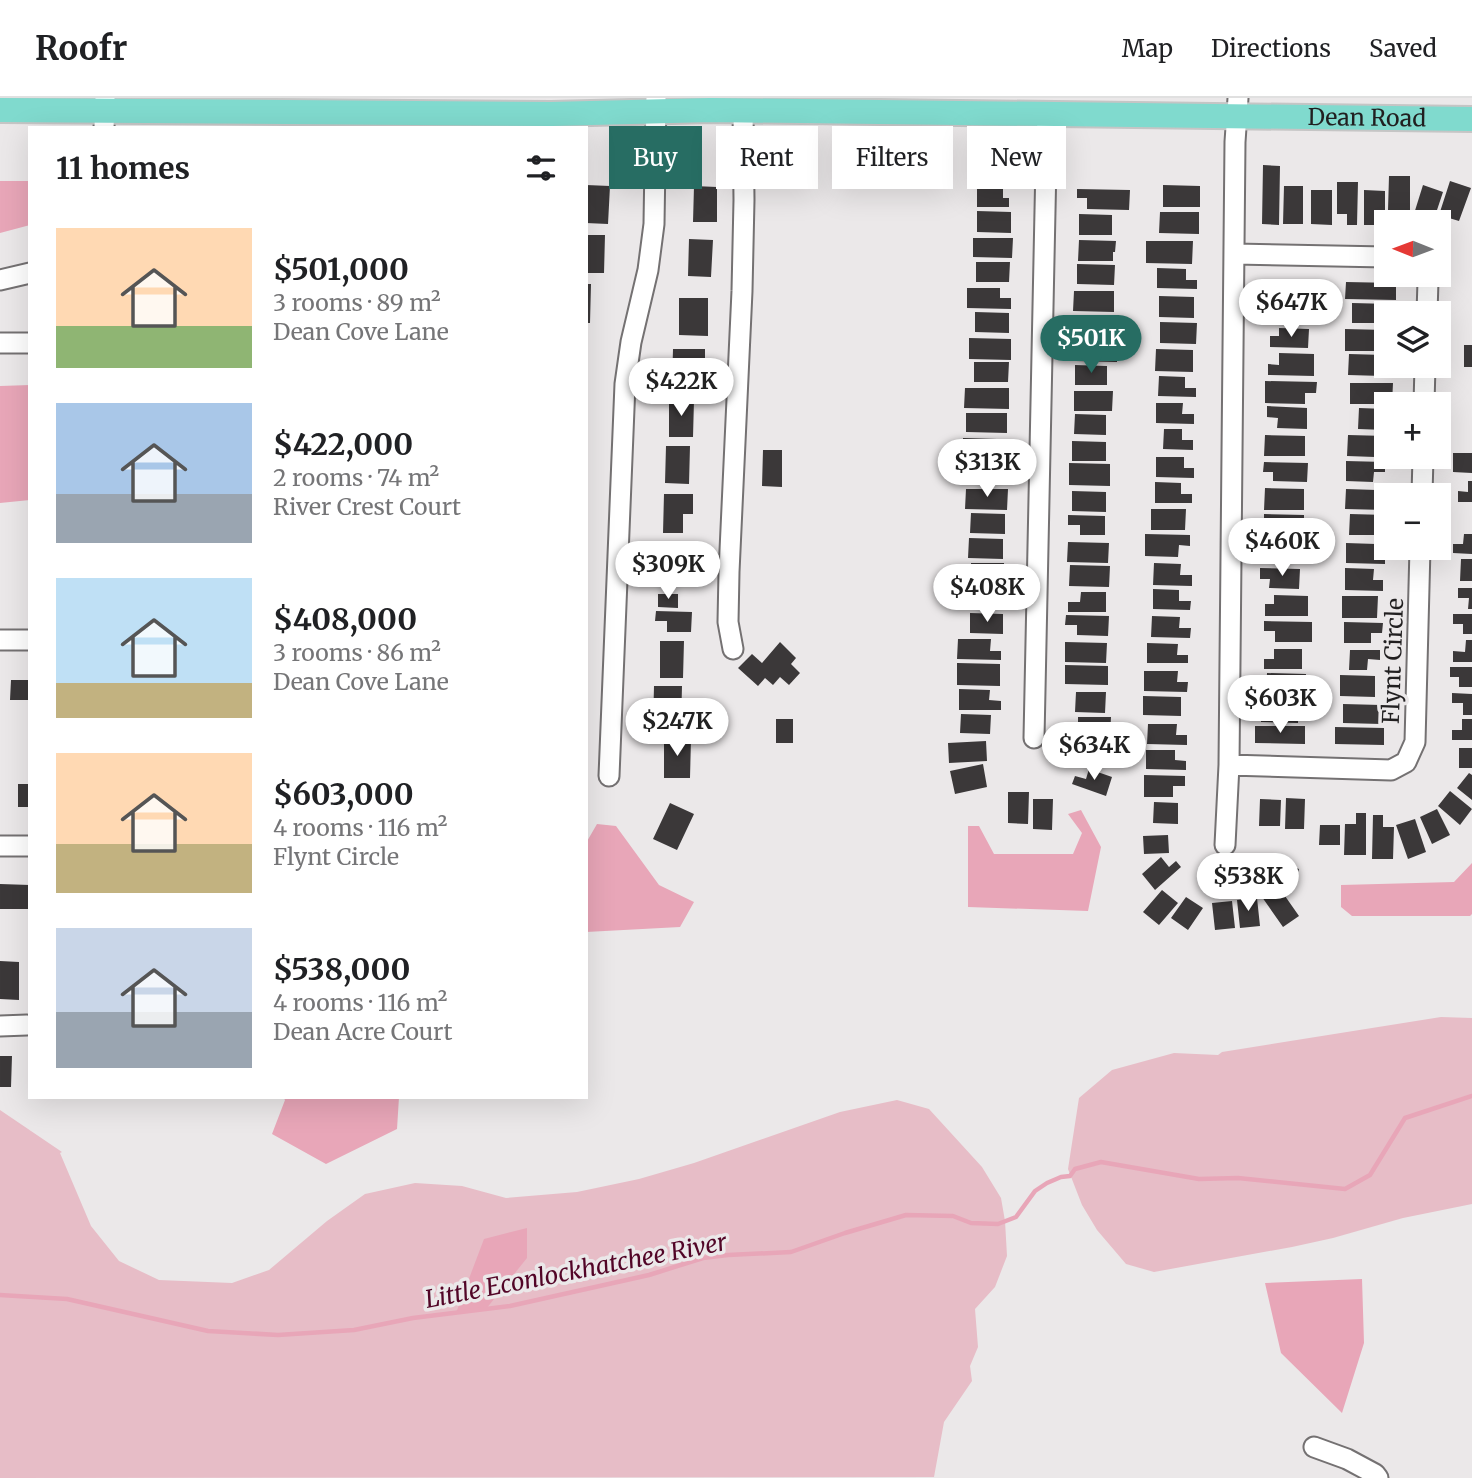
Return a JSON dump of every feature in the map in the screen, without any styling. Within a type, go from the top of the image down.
[{"type":"main road","name":"Dean Road","points":[[0,110],[105,112],[166,105],[320,120],[492,121],[656,104],[743,111],[831,105],[955,106],[1047,114],[1238,108],[1472,119]]},
{"type":"street","points":[[609,776],[625,384],[631,342],[648,270],[652,235],[656,104]]},
{"type":"street","points":[[1225,845],[1229,765],[1235,142],[1238,108]]},
{"type":"street","points":[[733,649],[728,622],[730,513],[736,448],[743,265],[743,111]]},
{"type":"street","points":[[1034,738],[1047,114]]},
{"type":"street","points":[[1235,254],[1374,257]]},
{"type":"street","points":[[0,280],[28,273]]},
{"type":"street","points":[[0,343],[28,343]]},
{"type":"street","name":"Flynt Circle","points":[[1229,765],[1391,770],[1406,762],[1415,741],[1420,560]]},
{"type":"street","points":[[0,640],[28,640]]},
{"type":"street","points":[[0,846],[28,846]]},
{"type":"street","points":[[0,1026],[27,1025]]},
{"type":"street","points":[[1314,1447],[1347,1459],[1378,1478]]},
{"type":"shaded area","points":[[0,181],[28,181],[28,226],[0,233]]},
{"type":"shaded area","points":[[28,385],[28,500],[0,503],[0,386]]},
{"type":"shaded area","points":[[1081,810],[1101,847],[1088,911],[968,907],[968,826],[979,826],[994,854],[1073,854],[1082,833],[1068,814]]},
{"type":"shaded area","points":[[597,824],[616,826],[659,885],[694,902],[680,927],[588,932],[588,840]]},
{"type":"shaded area","points":[[1472,863],[1470,916],[1352,916],[1341,907],[1341,885],[1454,882]]},
{"type":"shaded area","points":[[1441,1017],[1472,1018],[1472,1204],[1403,1218],[1292,1247],[1154,1272],[1126,1264],[1097,1230],[1082,1205],[1068,1169],[1079,1098],[1112,1070],[1174,1053],[1218,1055],[1222,1052]]},
{"type":"shaded area","points":[[399,1099],[397,1129],[326,1164],[272,1134],[285,1100]]},
{"type":"shaded area","points":[[897,1100],[929,1109],[982,1167],[1001,1198],[1005,1221],[1007,1256],[995,1287],[975,1309],[978,1347],[970,1366],[972,1381],[944,1422],[934,1477],[0,1478],[0,1110],[62,1152],[60,1153],[91,1226],[119,1261],[159,1280],[232,1283],[269,1270],[327,1221],[365,1194],[415,1183],[462,1186],[506,1198],[577,1192],[639,1179],[694,1163],[840,1112]]},
{"type":"shaded area","points":[[527,1228],[527,1258],[486,1309],[456,1313],[484,1239]]},
{"type":"shaded area","points":[[1362,1279],[1364,1343],[1342,1413],[1281,1353],[1265,1283]]},
{"type":"building","points":[[1263,165],[1280,166],[1279,225],[1262,224]]},
{"type":"building","points":[[1389,176],[1410,176],[1410,210],[1388,210]]},
{"type":"building","points":[[1450,181],[1471,188],[1459,221],[1451,219],[1451,210],[1441,210]]},
{"type":"building","points":[[1337,182],[1358,182],[1357,225],[1347,225],[1347,214],[1337,214]]},
{"type":"building","points":[[588,185],[609,186],[608,224],[588,223]]},
{"type":"building","points":[[1163,185],[1200,186],[1200,207],[1163,207]]},
{"type":"building","points":[[1423,185],[1443,192],[1437,210],[1415,210]]},
{"type":"building","points":[[1284,186],[1303,186],[1303,224],[1283,224]]},
{"type":"building","points":[[716,187],[717,222],[693,222],[694,189]]},
{"type":"building","points":[[977,189],[1003,189],[1003,198],[1009,198],[1009,207],[977,207]]},
{"type":"building","points":[[1077,189],[1130,190],[1129,210],[1087,209],[1087,198],[1077,198]]},
{"type":"building","points":[[1311,190],[1332,190],[1332,225],[1311,224]]},
{"type":"building","points":[[1364,190],[1385,191],[1385,210],[1374,210],[1374,225],[1364,225]]},
{"type":"building","points":[[977,211],[1011,212],[1011,233],[977,232]]},
{"type":"building","points":[[1160,212],[1199,212],[1199,234],[1159,233]]},
{"type":"building","points":[[1079,214],[1112,215],[1112,235],[1079,235]]},
{"type":"building","points":[[588,235],[605,235],[604,273],[588,273]]},
{"type":"building","points":[[973,238],[1013,238],[1012,258],[973,257]]},
{"type":"building","points":[[689,239],[713,240],[711,277],[688,276]]},
{"type":"building","points":[[1079,240],[1116,241],[1113,261],[1078,261]]},
{"type":"building","points":[[1146,241],[1193,241],[1192,264],[1146,263]]},
{"type":"building","points":[[976,262],[1010,262],[1009,282],[976,282]]},
{"type":"building","points":[[1077,264],[1115,265],[1114,285],[1077,284]]},
{"type":"building","points":[[1157,268],[1186,269],[1186,280],[1197,280],[1197,289],[1157,288]]},
{"type":"building","points":[[1266,279],[1315,280],[1315,298],[1265,297]]},
{"type":"building","points":[[1346,282],[1374,283],[1374,287],[1396,287],[1396,300],[1345,299]]},
{"type":"building","points":[[588,284],[591,284],[588,323]]},
{"type":"building","points":[[967,288],[1000,288],[1000,298],[1011,298],[1011,309],[967,308]]},
{"type":"building","points":[[1074,291],[1114,291],[1114,312],[1073,311]]},
{"type":"building","points":[[1159,296],[1194,297],[1194,318],[1159,317]]},
{"type":"building","points":[[679,298],[708,298],[708,336],[679,335]]},
{"type":"building","points":[[1265,302],[1307,302],[1306,322],[1265,321]]},
{"type":"building","points":[[1352,303],[1374,304],[1374,323],[1352,323]]},
{"type":"building","points":[[975,312],[1009,313],[1009,333],[975,332]]},
{"type":"building","points":[[1073,315],[1113,316],[1113,336],[1073,336]]},
{"type":"building","points":[[1160,322],[1197,323],[1196,344],[1160,343]]},
{"type":"building","points":[[1279,328],[1309,329],[1308,348],[1270,347],[1270,336],[1279,336]]},
{"type":"building","points":[[1345,329],[1374,330],[1374,351],[1345,351]]},
{"type":"building","points":[[969,338],[1011,339],[1011,360],[969,359]]},
{"type":"building","points":[[1076,340],[1117,341],[1117,362],[1076,361]]},
{"type":"building","points":[[1464,345],[1472,345],[1472,367],[1464,367]]},
{"type":"building","points":[[673,349],[705,349],[705,373],[693,373],[693,386],[672,385]]},
{"type":"building","points":[[1156,349],[1193,350],[1193,372],[1155,371]]},
{"type":"building","points":[[1279,353],[1314,354],[1314,376],[1268,375],[1268,364],[1279,365]]},
{"type":"building","points":[[1349,354],[1374,355],[1374,376],[1348,375]]},
{"type":"building","points":[[974,362],[1009,362],[1008,382],[974,382]]},
{"type":"building","points":[[1075,365],[1107,366],[1107,385],[1075,385]]},
{"type":"building","points":[[1159,376],[1185,377],[1185,388],[1196,388],[1196,397],[1158,396]]},
{"type":"building","points":[[1265,381],[1317,382],[1316,393],[1305,393],[1305,404],[1265,403]]},
{"type":"building","points":[[1350,383],[1393,383],[1393,392],[1374,392],[1374,404],[1350,404]]},
{"type":"building","points":[[965,388],[1009,388],[1009,409],[964,408]]},
{"type":"building","points":[[1074,391],[1113,391],[1112,411],[1074,411]]},
{"type":"building","points":[[669,399],[694,400],[693,437],[669,437]]},
{"type":"building","points":[[1156,403],[1183,403],[1182,414],[1194,414],[1194,424],[1156,423]]},
{"type":"building","points":[[1267,406],[1307,408],[1307,429],[1277,428],[1278,418],[1267,417]]},
{"type":"building","points":[[1359,408],[1374,409],[1374,430],[1358,429]]},
{"type":"building","points":[[966,413],[1007,413],[1007,433],[966,432]]},
{"type":"building","points":[[1075,414],[1106,415],[1106,435],[1074,434]]},
{"type":"building","points":[[1164,429],[1182,429],[1182,440],[1193,440],[1193,450],[1163,449]]},
{"type":"building","points":[[1265,435],[1305,436],[1305,456],[1264,456]]},
{"type":"building","points":[[1348,435],[1374,436],[1374,457],[1347,456]]},
{"type":"building","points":[[963,438],[997,439],[997,450],[1008,450],[1008,459],[963,458]]},
{"type":"building","points":[[1072,441],[1106,442],[1106,461],[1072,461]]},
{"type":"building","points":[[666,446],[690,446],[689,484],[665,483]]},
{"type":"building","points":[[763,450],[782,450],[782,487],[762,486]]},
{"type":"building","points":[[1453,453],[1472,453],[1472,473],[1453,472]]},
{"type":"building","points":[[1156,457],[1184,457],[1184,468],[1194,468],[1194,478],[1156,477]]},
{"type":"building","points":[[1346,461],[1374,462],[1374,469],[1385,469],[1385,472],[1374,472],[1373,482],[1346,481]]},
{"type":"building","points":[[963,462],[1005,463],[1004,483],[963,482]]},
{"type":"building","points":[[1264,462],[1308,463],[1307,482],[1273,481],[1273,472],[1263,472]]},
{"type":"building","points":[[1069,463],[1110,464],[1110,486],[1069,485]]},
{"type":"building","points":[[1468,481],[1472,481],[1472,502],[1458,502],[1458,491],[1468,492]]},
{"type":"building","points":[[1155,482],[1181,483],[1181,494],[1192,494],[1192,503],[1155,503]]},
{"type":"building","points":[[1265,488],[1304,489],[1304,510],[1264,510]]},
{"type":"building","points":[[966,489],[1008,489],[1007,510],[965,509]]},
{"type":"building","points":[[1346,489],[1374,490],[1374,510],[1345,509]]},
{"type":"building","points":[[1072,491],[1106,492],[1106,512],[1072,511]]},
{"type":"building","points":[[664,494],[693,494],[693,514],[683,514],[683,533],[663,533]]},
{"type":"building","points":[[1151,509],[1186,509],[1185,530],[1151,530]]},
{"type":"building","points":[[971,513],[1005,514],[1005,534],[970,533]]},
{"type":"building","points":[[1264,514],[1304,515],[1304,535],[1264,535]]},
{"type":"building","points":[[1350,514],[1374,515],[1374,535],[1349,535]]},
{"type":"building","points":[[1068,515],[1105,516],[1105,535],[1080,535],[1080,525],[1068,525]]},
{"type":"building","points":[[1145,534],[1190,535],[1190,546],[1179,545],[1178,557],[1145,556]]},
{"type":"building","points":[[1464,534],[1472,534],[1472,554],[1453,553],[1453,544],[1463,544]]},
{"type":"building","points":[[969,538],[1003,539],[1003,559],[968,558]]},
{"type":"building","points":[[660,542],[681,543],[681,582],[660,581]]},
{"type":"building","points":[[1068,542],[1109,543],[1108,563],[1067,562]]},
{"type":"building","points":[[1259,543],[1305,543],[1304,564],[1259,563]]},
{"type":"building","points":[[1346,543],[1374,544],[1374,560],[1385,560],[1385,564],[1346,563]]},
{"type":"building","points":[[1461,559],[1472,559],[1472,581],[1460,581]]},
{"type":"building","points":[[971,563],[1004,563],[1004,584],[971,584]]},
{"type":"building","points":[[1154,563],[1181,564],[1180,575],[1192,575],[1192,586],[1153,585]]},
{"type":"building","points":[[1070,565],[1110,566],[1109,587],[1069,586]]},
{"type":"building","points":[[1260,568],[1300,569],[1299,589],[1269,588],[1270,579],[1260,579]]},
{"type":"building","points":[[1345,568],[1374,569],[1373,580],[1383,580],[1383,591],[1345,590]]},
{"type":"building","points":[[1458,588],[1472,588],[1472,609],[1468,609],[1469,598],[1458,598]]},
{"type":"building","points":[[968,589],[1002,590],[1002,610],[967,609]]},
{"type":"building","points":[[1153,589],[1179,590],[1179,601],[1191,601],[1190,610],[1153,609]]},
{"type":"building","points":[[1081,592],[1106,592],[1106,612],[1068,612],[1068,602],[1080,602]]},
{"type":"building","points":[[658,594],[678,594],[678,608],[658,607]]},
{"type":"building","points":[[1274,595],[1308,596],[1308,616],[1265,616],[1265,604],[1274,604]]},
{"type":"building","points":[[1342,596],[1378,596],[1377,618],[1342,618]]},
{"type":"building","points":[[656,611],[692,612],[691,632],[667,632],[667,621],[655,621]]},
{"type":"building","points":[[970,613],[1003,614],[1003,634],[970,633]]},
{"type":"building","points":[[1453,614],[1472,614],[1472,634],[1463,634],[1463,624],[1453,624]]},
{"type":"building","points":[[1066,615],[1109,616],[1108,636],[1077,635],[1077,625],[1065,625]]},
{"type":"building","points":[[1152,616],[1180,617],[1179,628],[1191,628],[1190,638],[1151,637]]},
{"type":"building","points":[[1264,621],[1312,622],[1312,642],[1275,642],[1275,631],[1264,631]]},
{"type":"building","points":[[1344,622],[1383,623],[1382,633],[1371,633],[1371,643],[1344,643]]},
{"type":"building","points":[[958,639],[991,639],[990,651],[1001,651],[1001,660],[957,659]]},
{"type":"building","points":[[1466,640],[1472,640],[1472,662],[1453,662],[1453,651],[1465,652]]},
{"type":"building","points":[[660,641],[684,641],[683,678],[660,678]]},
{"type":"building","points":[[780,642],[796,658],[791,664],[800,673],[789,685],[780,677],[773,685],[765,678],[758,686],[738,668],[752,654],[762,663]]},
{"type":"building","points":[[1065,642],[1107,643],[1106,663],[1065,662]]},
{"type":"building","points":[[1147,643],[1178,644],[1177,655],[1188,655],[1188,663],[1147,663]]},
{"type":"building","points":[[1274,649],[1302,649],[1302,669],[1264,669],[1264,659],[1274,659]]},
{"type":"building","points":[[1350,650],[1380,650],[1380,660],[1368,659],[1367,670],[1349,670]]},
{"type":"building","points":[[957,663],[1000,664],[1000,686],[957,685]]},
{"type":"building","points":[[1065,665],[1108,666],[1108,685],[1065,684]]},
{"type":"building","points":[[1450,667],[1472,667],[1472,687],[1459,687],[1459,677],[1450,677]]},
{"type":"building","points":[[1144,671],[1178,671],[1177,682],[1188,682],[1187,692],[1144,691]]},
{"type":"building","points":[[1267,673],[1306,674],[1305,696],[1266,695]]},
{"type":"building","points":[[1340,675],[1375,676],[1375,697],[1340,696]]},
{"type":"building","points":[[11,680],[28,680],[28,700],[10,700]]},
{"type":"building","points":[[654,686],[682,686],[681,726],[653,726]]},
{"type":"building","points":[[959,689],[990,690],[989,700],[1001,701],[1001,710],[959,710]]},
{"type":"building","points":[[1076,692],[1106,692],[1105,713],[1075,712]]},
{"type":"building","points":[[1452,693],[1472,694],[1472,715],[1463,715],[1463,703],[1452,703]]},
{"type":"building","points":[[1143,696],[1181,697],[1181,716],[1143,715]]},
{"type":"building","points":[[1269,701],[1298,702],[1298,723],[1261,722],[1261,709],[1268,709]]},
{"type":"building","points":[[1343,704],[1381,705],[1381,724],[1343,723]]},
{"type":"building","points":[[961,714],[991,715],[990,734],[960,733]]},
{"type":"building","points":[[1078,717],[1111,717],[1110,737],[1078,736]]},
{"type":"building","points":[[776,719],[793,719],[793,743],[776,743]]},
{"type":"building","points":[[1462,719],[1472,719],[1472,740],[1452,740],[1452,730],[1462,730]]},
{"type":"building","points":[[1148,724],[1177,724],[1176,735],[1187,735],[1187,745],[1147,744]]},
{"type":"building","points":[[1255,726],[1305,726],[1305,744],[1255,743]]},
{"type":"building","points":[[1335,727],[1384,728],[1384,745],[1335,744]]},
{"type":"building","points":[[664,738],[691,739],[690,778],[664,778]]},
{"type":"building","points":[[986,741],[987,761],[949,763],[948,743]]},
{"type":"building","points":[[1080,742],[1113,746],[1111,766],[1078,763]]},
{"type":"building","points":[[1459,748],[1472,748],[1472,768],[1459,768]]},
{"type":"building","points":[[1146,750],[1175,750],[1175,760],[1186,761],[1186,770],[1146,769]]},
{"type":"building","points":[[983,764],[987,787],[955,794],[950,771]]},
{"type":"building","points":[[1089,769],[1112,777],[1106,796],[1072,784],[1075,776],[1086,779]]},
{"type":"building","points":[[1469,773],[1472,775],[1472,800],[1457,788]]},
{"type":"building","points":[[1144,775],[1185,776],[1185,786],[1173,786],[1173,797],[1144,797]]},
{"type":"building","points":[[18,784],[28,784],[28,807],[18,807]]},
{"type":"building","points":[[1450,791],[1472,809],[1460,825],[1438,806]]},
{"type":"building","points":[[1008,792],[1029,792],[1028,824],[1008,823]]},
{"type":"building","points":[[1286,798],[1305,799],[1304,829],[1285,829]]},
{"type":"building","points":[[1033,799],[1053,799],[1052,830],[1033,829]]},
{"type":"building","points":[[1260,799],[1281,800],[1280,826],[1259,826]]},
{"type":"building","points":[[1154,802],[1178,803],[1178,824],[1153,823]]},
{"type":"building","points":[[670,803],[694,814],[677,850],[653,839]]},
{"type":"building","points":[[1437,809],[1450,835],[1432,844],[1420,817]]},
{"type":"building","points":[[1356,813],[1366,813],[1366,855],[1344,855],[1345,824],[1356,824]]},
{"type":"building","points":[[1373,815],[1383,815],[1383,827],[1394,827],[1393,859],[1372,859]]},
{"type":"building","points":[[1415,819],[1426,852],[1408,859],[1396,825]]},
{"type":"building","points":[[1320,825],[1340,825],[1340,845],[1319,845]]},
{"type":"building","points":[[1168,835],[1169,853],[1144,854],[1143,836]]},
{"type":"building","points":[[1161,857],[1169,867],[1176,861],[1181,867],[1155,890],[1142,874]]},
{"type":"building","points":[[1280,862],[1299,869],[1294,886],[1274,879]]},
{"type":"building","points":[[0,884],[28,885],[28,909],[0,909]]},
{"type":"building","points":[[1278,886],[1299,916],[1283,927],[1262,897]]},
{"type":"building","points":[[1162,890],[1178,903],[1159,925],[1143,912]]},
{"type":"building","points":[[1186,897],[1203,908],[1188,930],[1171,918]]},
{"type":"building","points":[[1257,898],[1260,926],[1240,928],[1237,900]]},
{"type":"building","points":[[1232,901],[1235,928],[1215,930],[1212,903]]},
{"type":"building","points":[[0,961],[19,962],[19,1000],[0,999]]},
{"type":"building","points":[[0,1056],[12,1056],[11,1087],[0,1087]]},
{"type":"waterway","name":"Little Econlockhatchee River","points":[[0,1295],[67,1299],[208,1331],[278,1335],[354,1330],[413,1318],[510,1306],[649,1275],[703,1258],[791,1252],[906,1215],[953,1216],[971,1223],[998,1224],[1016,1217],[1035,1191],[1047,1183],[1070,1176],[1075,1169],[1101,1162],[1199,1179],[1238,1178],[1345,1189],[1370,1175],[1405,1118],[1472,1096]]}]
